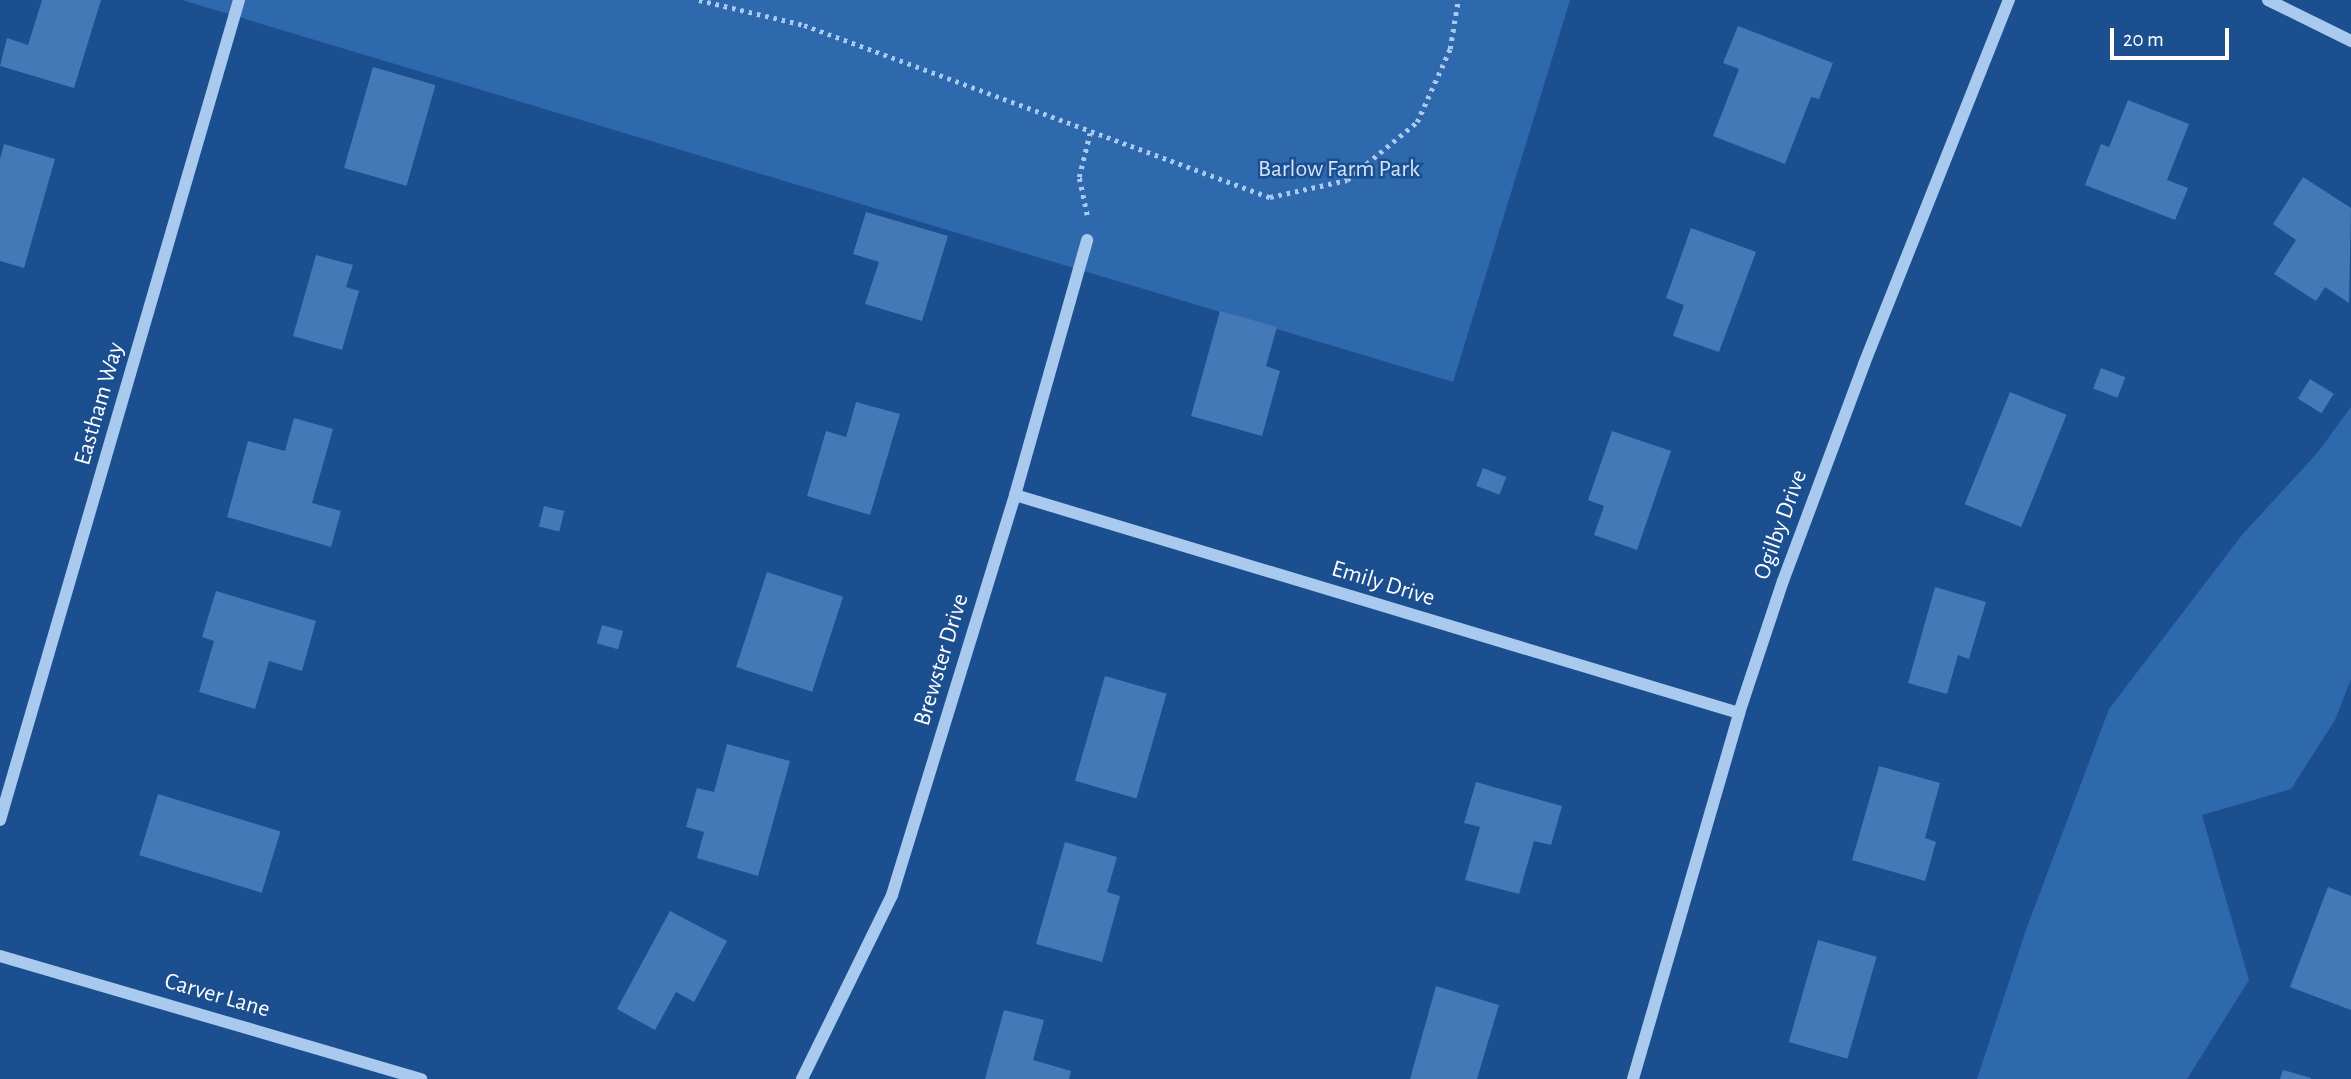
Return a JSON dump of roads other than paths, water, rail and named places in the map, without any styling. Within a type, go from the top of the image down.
[{"type":"street","name":"Eastham Way","points":[[0,820],[239,0]]},
{"type":"street","name":"Ogilby Drive","points":[[1633,1079],[1739,713],[1783,581],[1864,364],[2009,0]]},
{"type":"street","points":[[2268,0],[2351,41]]},
{"type":"street","name":"Brewster Drive","points":[[802,1079],[892,895],[1015,495],[1087,240]]},
{"type":"street","name":"Emily Drive","points":[[1015,495],[1739,713]]},
{"type":"street","name":"Carver Lane","points":[[0,956],[421,1079]]},
{"type":"park label","name":"Barlow Farm Park","points":[[1339,170]]}]
